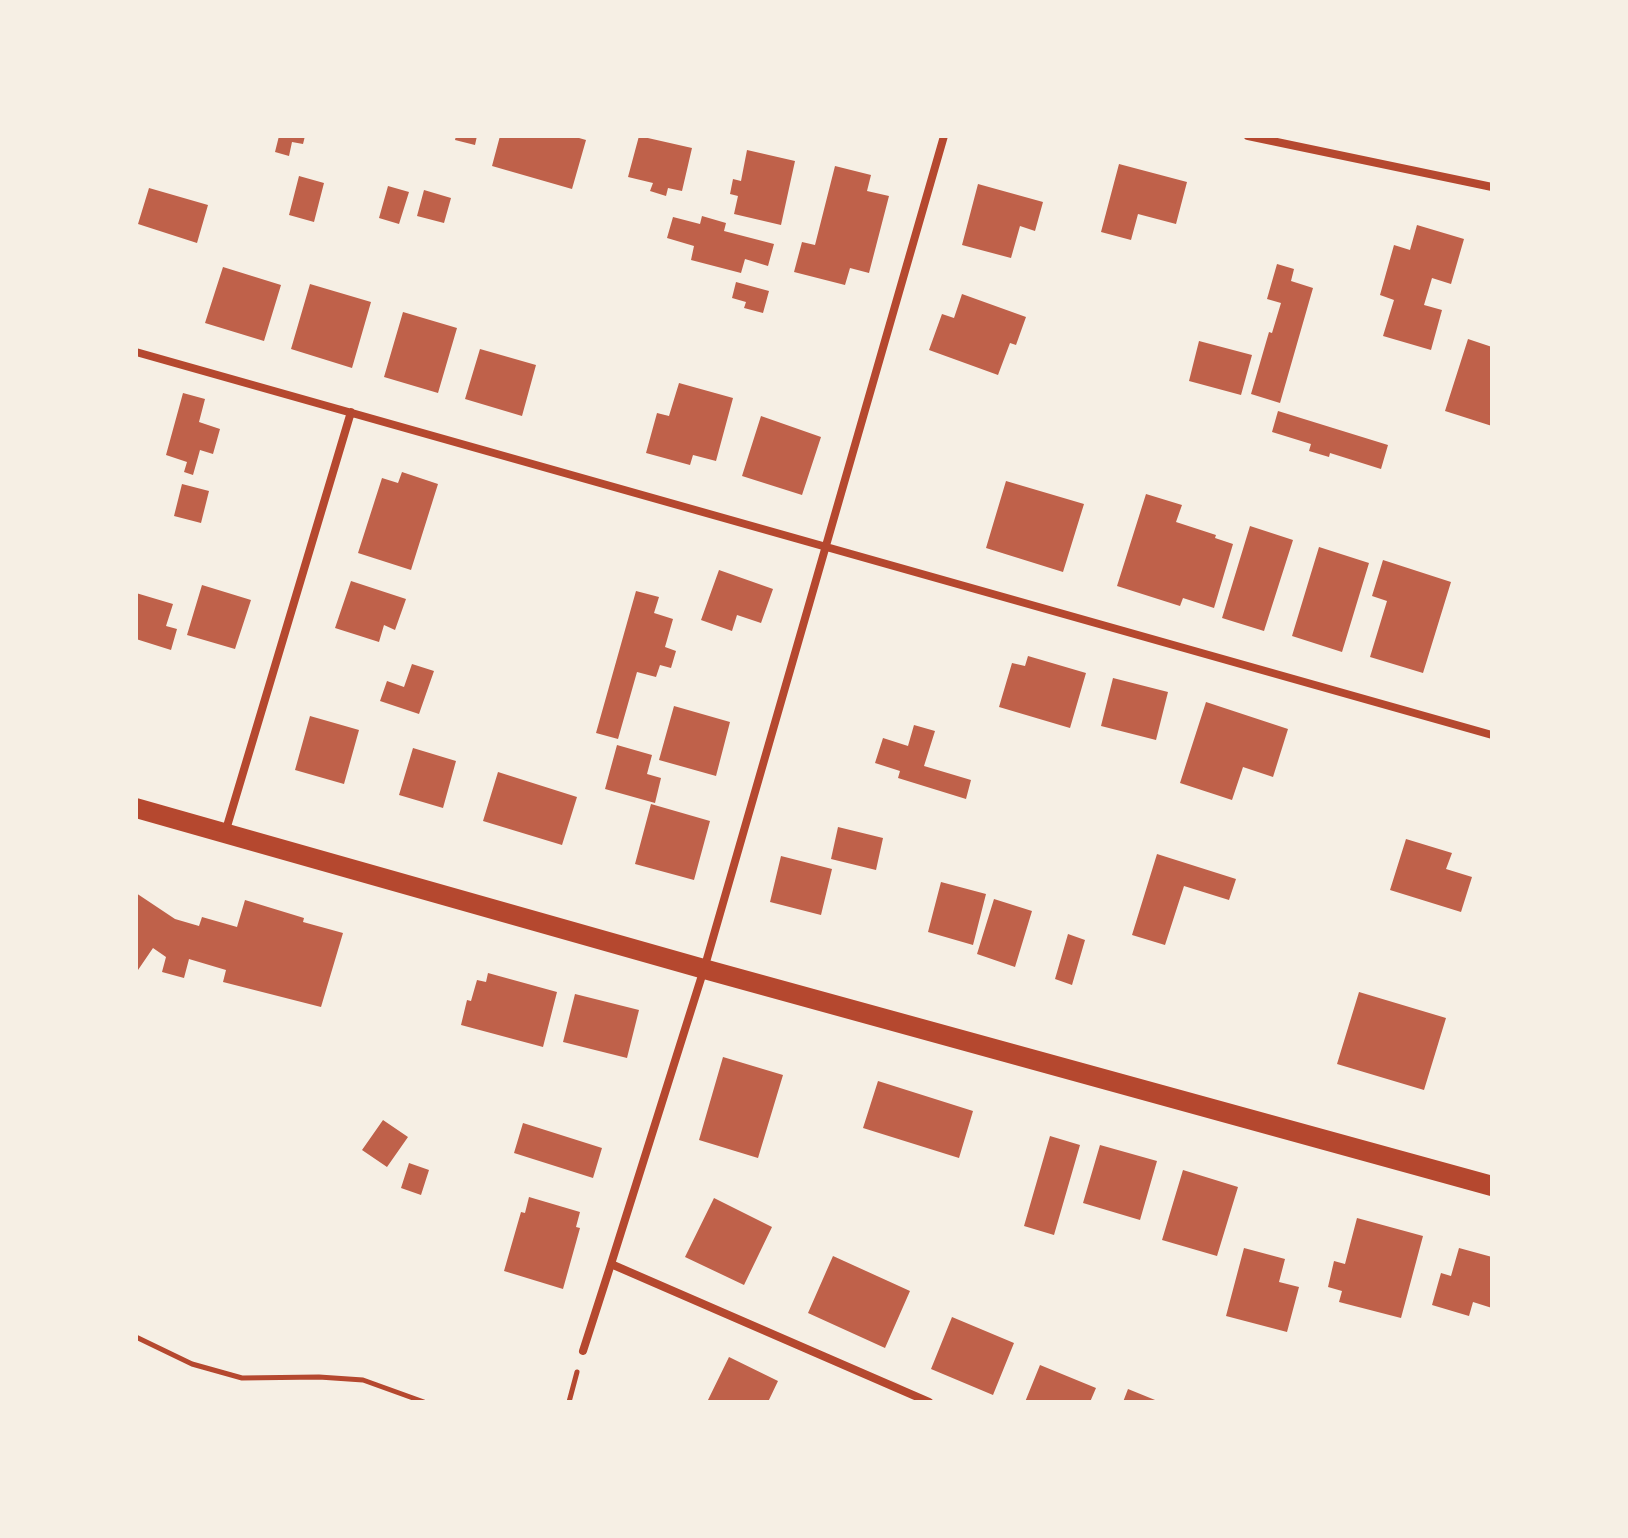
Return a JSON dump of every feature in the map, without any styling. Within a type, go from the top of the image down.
[{"type":"main road","points":[[136,808],[704,969],[1492,1186]]},
{"type":"street","points":[[583,1351],[704,969],[944,136]]},
{"type":"street","points":[[1248,136],[1492,187]]},
{"type":"street","points":[[136,352],[1492,735]]},
{"type":"street","points":[[225,833],[351,412]]},
{"type":"street","points":[[611,1264],[929,1402]]},
{"type":"path","points":[[136,1337],[192,1364],[242,1378],[363,1380],[424,1402]]},
{"type":"path","points":[[569,1402],[583,1351]]},
{"type":"building","points":[[279,136],[305,136],[303,144],[292,142],[289,156],[275,152]]},
{"type":"building","points":[[456,136],[477,136],[475,145],[455,140]]},
{"type":"building","points":[[500,136],[572,136],[586,140],[572,189],[492,166]]},
{"type":"building","points":[[639,136],[692,148],[682,191],[668,188],[666,196],[650,191],[653,183],[628,177]]},
{"type":"building","points":[[747,150],[795,161],[781,225],[734,214],[738,196],[730,194],[733,179],[741,181]]},
{"type":"building","points":[[1119,164],[1187,182],[1176,224],[1138,214],[1131,240],[1101,232]]},
{"type":"building","points":[[835,166],[871,175],[867,191],[889,196],[869,273],[850,268],[845,285],[794,272],[802,242],[815,245]]},
{"type":"building","points":[[299,176],[324,183],[314,222],[289,215]]},
{"type":"building","points":[[978,184],[1043,202],[1035,231],[1020,226],[1011,258],[962,245]]},
{"type":"building","points":[[388,186],[409,192],[399,224],[379,218]]},
{"type":"building","points":[[149,188],[208,205],[197,243],[138,224]]},
{"type":"building","points":[[424,190],[451,198],[444,223],[417,216]]},
{"type":"building","points":[[702,216],[726,223],[724,231],[774,244],[768,266],[745,259],[741,273],[691,260],[694,246],[667,238],[673,217],[700,224]]},
{"type":"building","points":[[1417,225],[1464,239],[1451,284],[1432,278],[1424,305],[1442,310],[1431,350],[1383,336],[1394,300],[1380,295],[1394,245],[1410,250]]},
{"type":"building","points":[[1277,264],[1294,269],[1291,281],[1313,288],[1280,403],[1251,394],[1281,303],[1267,299]]},
{"type":"building","points":[[223,267],[281,285],[264,341],[205,323]]},
{"type":"building","points":[[736,282],[769,291],[763,313],[744,308],[746,302],[732,298]]},
{"type":"building","points":[[310,284],[371,302],[352,368],[291,349]]},
{"type":"building","points":[[962,294],[1026,317],[1016,345],[1010,343],[998,375],[929,350],[942,314],[954,318]]},
{"type":"building","points":[[403,312],[457,328],[438,393],[384,377]]},
{"type":"building","points":[[1468,339],[1492,347],[1492,426],[1445,411]]},
{"type":"building","points":[[1199,341],[1252,355],[1241,395],[1189,381]]},
{"type":"building","points":[[480,349],[536,365],[522,416],[465,399]]},
{"type":"building","points":[[679,383],[733,398],[716,461],[693,455],[690,465],[646,453],[657,413],[669,416]]},
{"type":"building","points":[[183,393],[205,399],[199,422],[220,429],[213,454],[200,450],[193,475],[184,472],[187,462],[166,455]]},
{"type":"building","points":[[1278,411],[1388,445],[1381,469],[1330,453],[1329,457],[1309,451],[1311,444],[1272,432]]},
{"type":"building","points":[[761,416],[821,437],[802,495],[742,476]]},
{"type":"building","points":[[402,472],[438,484],[411,570],[358,553],[382,478],[398,483]]},
{"type":"building","points":[[1006,481],[1084,504],[1063,572],[986,548]]},
{"type":"building","points":[[182,484],[209,491],[201,523],[174,516]]},
{"type":"building","points":[[1146,494],[1182,505],[1176,522],[1233,544],[1214,608],[1183,598],[1180,606],[1117,586]]},
{"type":"building","points":[[1250,526],[1293,540],[1264,631],[1222,618]]},
{"type":"building","points":[[1319,547],[1369,563],[1342,652],[1292,636]]},
{"type":"building","points":[[1383,560],[1451,582],[1423,673],[1370,657],[1387,601],[1372,596]]},
{"type":"building","points":[[719,570],[773,589],[761,623],[737,615],[732,631],[701,620]]},
{"type":"building","points":[[351,581],[406,599],[395,630],[384,625],[379,642],[335,628]]},
{"type":"building","points":[[202,585],[251,600],[235,649],[187,635]]},
{"type":"building","points":[[636,591],[659,597],[654,613],[673,619],[665,647],[676,651],[671,668],[660,665],[656,677],[637,672],[618,739],[596,733]]},
{"type":"building","points":[[136,593],[173,604],[166,626],[177,629],[171,650],[136,639]]},
{"type":"building","points":[[1028,656],[1086,673],[1070,728],[999,707],[1012,663],[1025,666]]},
{"type":"building","points":[[412,664],[434,671],[419,714],[380,701],[387,681],[404,687]]},
{"type":"building","points":[[1113,678],[1168,692],[1156,740],[1101,726]]},
{"type":"building","points":[[1206,702],[1288,729],[1273,777],[1243,767],[1232,800],[1180,783]]},
{"type":"building","points":[[674,706],[730,722],[716,776],[659,760]]},
{"type":"building","points":[[310,716],[359,730],[344,784],[295,770]]},
{"type":"building","points":[[914,725],[935,731],[924,766],[971,780],[966,799],[898,778],[900,771],[875,763],[883,738],[908,746]]},
{"type":"building","points":[[617,745],[652,755],[647,774],[661,778],[655,803],[605,789]]},
{"type":"building","points":[[413,748],[456,761],[443,808],[399,795]]},
{"type":"building","points":[[498,772],[577,797],[562,845],[483,821]]},
{"type":"building","points":[[651,804],[710,821],[694,880],[635,864]]},
{"type":"building","points":[[838,827],[883,838],[876,870],[831,859]]},
{"type":"building","points":[[1406,839],[1452,853],[1446,869],[1472,877],[1461,912],[1390,890]]},
{"type":"building","points":[[1157,854],[1236,879],[1229,900],[1184,886],[1165,945],[1132,935]]},
{"type":"building","points":[[781,856],[832,869],[821,915],[770,902]]},
{"type":"building","points":[[941,882],[986,894],[973,945],[928,932]]},
{"type":"building","points":[[136,893],[175,919],[199,926],[202,917],[237,927],[245,900],[343,933],[321,1007],[223,982],[226,970],[189,959],[184,978],[162,972],[166,957],[153,948],[138,970]]},
{"type":"building","points":[[994,899],[1032,911],[1015,967],[977,954]]},
{"type":"building","points":[[1068,934],[1085,940],[1072,985],[1055,979]]},
{"type":"building","points":[[488,973],[557,992],[543,1047],[461,1025],[467,1000],[471,1001],[477,980],[486,982]]},
{"type":"building","points":[[1359,992],[1446,1018],[1424,1090],[1337,1064]]},
{"type":"building","points":[[575,994],[639,1010],[627,1058],[563,1042]]},
{"type":"building","points":[[723,1057],[783,1075],[758,1158],[699,1140]]},
{"type":"building","points":[[878,1081],[973,1111],[959,1158],[863,1128]]},
{"type":"building","points":[[383,1120],[408,1137],[387,1167],[362,1150]]},
{"type":"building","points":[[523,1123],[602,1148],[593,1178],[514,1153]]},
{"type":"building","points":[[1050,1136],[1080,1145],[1054,1235],[1024,1226]]},
{"type":"building","points":[[1100,1145],[1157,1161],[1140,1220],[1083,1203]]},
{"type":"building","points":[[409,1163],[429,1170],[421,1195],[401,1188]]},
{"type":"building","points":[[1183,1170],[1238,1187],[1217,1256],[1162,1240]]},
{"type":"building","points":[[529,1197],[580,1212],[576,1227],[580,1228],[563,1289],[504,1271],[521,1212],[525,1213]]},
{"type":"building","points":[[714,1198],[772,1227],[744,1285],[685,1257]]},
{"type":"building","points":[[1357,1218],[1423,1236],[1401,1318],[1339,1302],[1342,1291],[1328,1287],[1334,1261],[1345,1264]]},
{"type":"building","points":[[1244,1248],[1285,1259],[1279,1282],[1299,1287],[1287,1332],[1226,1316]]},
{"type":"building","points":[[1459,1248],[1492,1257],[1492,1308],[1473,1302],[1469,1316],[1432,1305],[1441,1273],[1451,1276]]},
{"type":"building","points":[[833,1256],[910,1291],[885,1348],[808,1313]]},
{"type":"building","points":[[952,1317],[1014,1343],[993,1395],[931,1369]]},
{"type":"building","points":[[729,1357],[778,1381],[768,1402],[707,1402]]},
{"type":"building","points":[[1040,1365],[1096,1388],[1090,1402],[1025,1402]]},
{"type":"building","points":[[1128,1389],[1160,1402],[1123,1402]]}]
